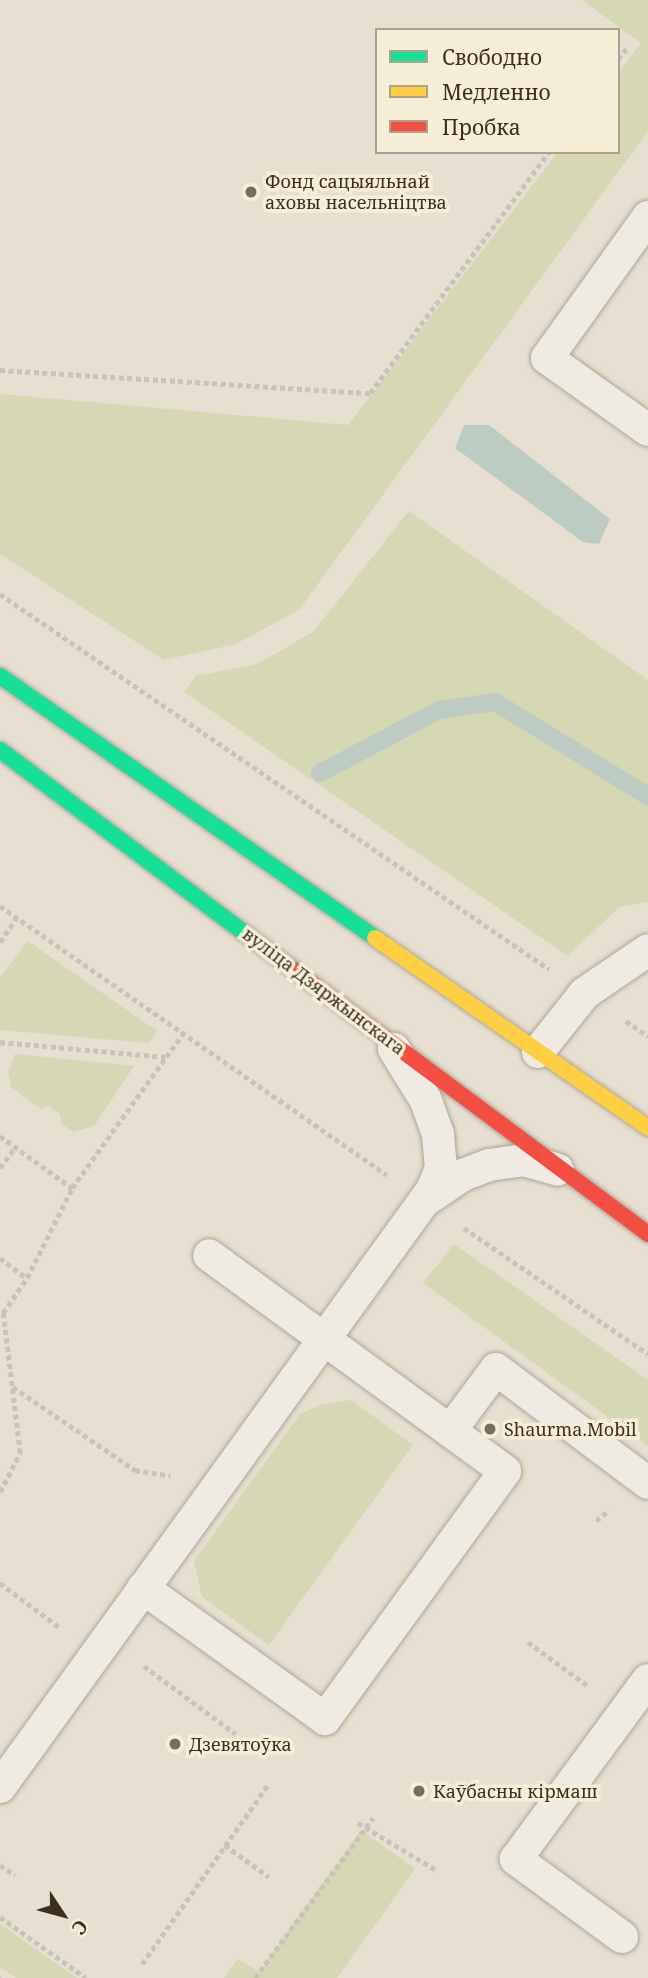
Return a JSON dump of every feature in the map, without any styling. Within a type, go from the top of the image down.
[{"type":"main road","points":[[0,676],[648,1128]]},
{"type":"main road","name":"вуліца Дзяржынскага","points":[[0,750],[648,1234]]},
{"type":"lane","points":[[648,217],[547,358],[648,430]]},
{"type":"lane","points":[[538,1052],[585,993],[648,950]]},
{"type":"lane","points":[[0,1787],[425,1201],[441,1169],[438,1134],[425,1099],[388,1039]]},
{"type":"lane","points":[[425,1201],[463,1175],[489,1165],[524,1160],[568,1174]]},
{"type":"lane","points":[[143,1588],[325,1719],[505,1471],[209,1255]]},
{"type":"lane","points":[[450,1431],[496,1369],[648,1482]]},
{"type":"lane","points":[[622,1937],[516,1859],[648,1680]]},
{"type":"path","points":[[620,56],[626,49]]},
{"type":"path","points":[[0,370],[370,393],[548,154]]},
{"type":"path","points":[[0,594],[585,993]]},
{"type":"path","points":[[0,906],[185,1031],[392,1179]]},
{"type":"path","points":[[0,942],[16,918]]},
{"type":"path","points":[[0,1492],[20,1453],[2,1313],[27,1278],[72,1188],[185,1031]]},
{"type":"path","points":[[0,1042],[165,1057]]},
{"type":"path","points":[[0,1136],[72,1188]]},
{"type":"path","points":[[0,1168],[15,1147]]},
{"type":"path","points":[[456,1223],[648,1354]]},
{"type":"path","points":[[0,1258],[27,1278]]},
{"type":"path","points":[[12,1387],[135,1470],[180,1477]]},
{"type":"path","points":[[144,1666],[236,1734]]},
{"type":"path","points":[[142,1964],[268,1785]]},
{"type":"path","points":[[256,1978],[373,1818]]},
{"type":"path","points":[[358,1823],[438,1871]]},
{"type":"path","points":[[225,1845],[269,1877]]},
{"type":"path","points":[[0,1865],[15,1875]]},
{"type":"path","points":[[0,1917],[86,1978]]},
{"type":"green space","points":[[582,0],[648,0],[648,131],[299,610],[236,644],[164,660],[0,554],[0,394],[348,425],[556,154],[620,154],[620,71],[641,43]]},
{"type":"green space","points":[[409,511],[648,680],[648,902],[619,907],[568,956],[184,692],[196,676],[257,664],[313,632]]},
{"type":"green space","points":[[28,941],[157,1031],[148,1043],[0,1030],[0,978]]},
{"type":"green space","points":[[15,1054],[134,1066],[94,1126],[73,1132],[61,1123],[60,1114],[48,1106],[41,1109],[11,1087],[8,1072]]},
{"type":"green space","points":[[454,1244],[648,1380],[648,1446],[423,1283]]},
{"type":"green space","points":[[351,1400],[413,1445],[269,1645],[202,1597],[194,1561],[300,1414],[322,1404]]},
{"type":"green space","points":[[361,1830],[415,1869],[337,1978],[224,1978],[238,1959],[259,1972]]},
{"type":"green space","points":[[0,1924],[77,1978],[16,1978],[0,1967]]},
{"type":"shaded area","points":[[464,425],[489,425],[610,519],[599,544],[583,542],[455,448]]},
{"type":"waterway","points":[[320,773],[439,710],[495,702],[648,796]]},
{"type":"traffic: fast","points":[[0,676],[375,938]]},
{"type":"traffic: fast","points":[[0,750],[294,970]]},
{"type":"traffic: slow","points":[[375,938],[648,1128]]},
{"type":"traffic: jam","points":[[294,970],[648,1234]]},
{"type":"place","name":"Фонд сацыяльнай аховы насельніцтва","points":[[251,192]]},
{"type":"place","name":"Shaurma.Mobil","points":[[490,1429]]},
{"type":"place","name":"Дзевятоўка","points":[[175,1744]]},
{"type":"place","name":"Каўбасны кірмаш","points":[[419,1791]]}]
